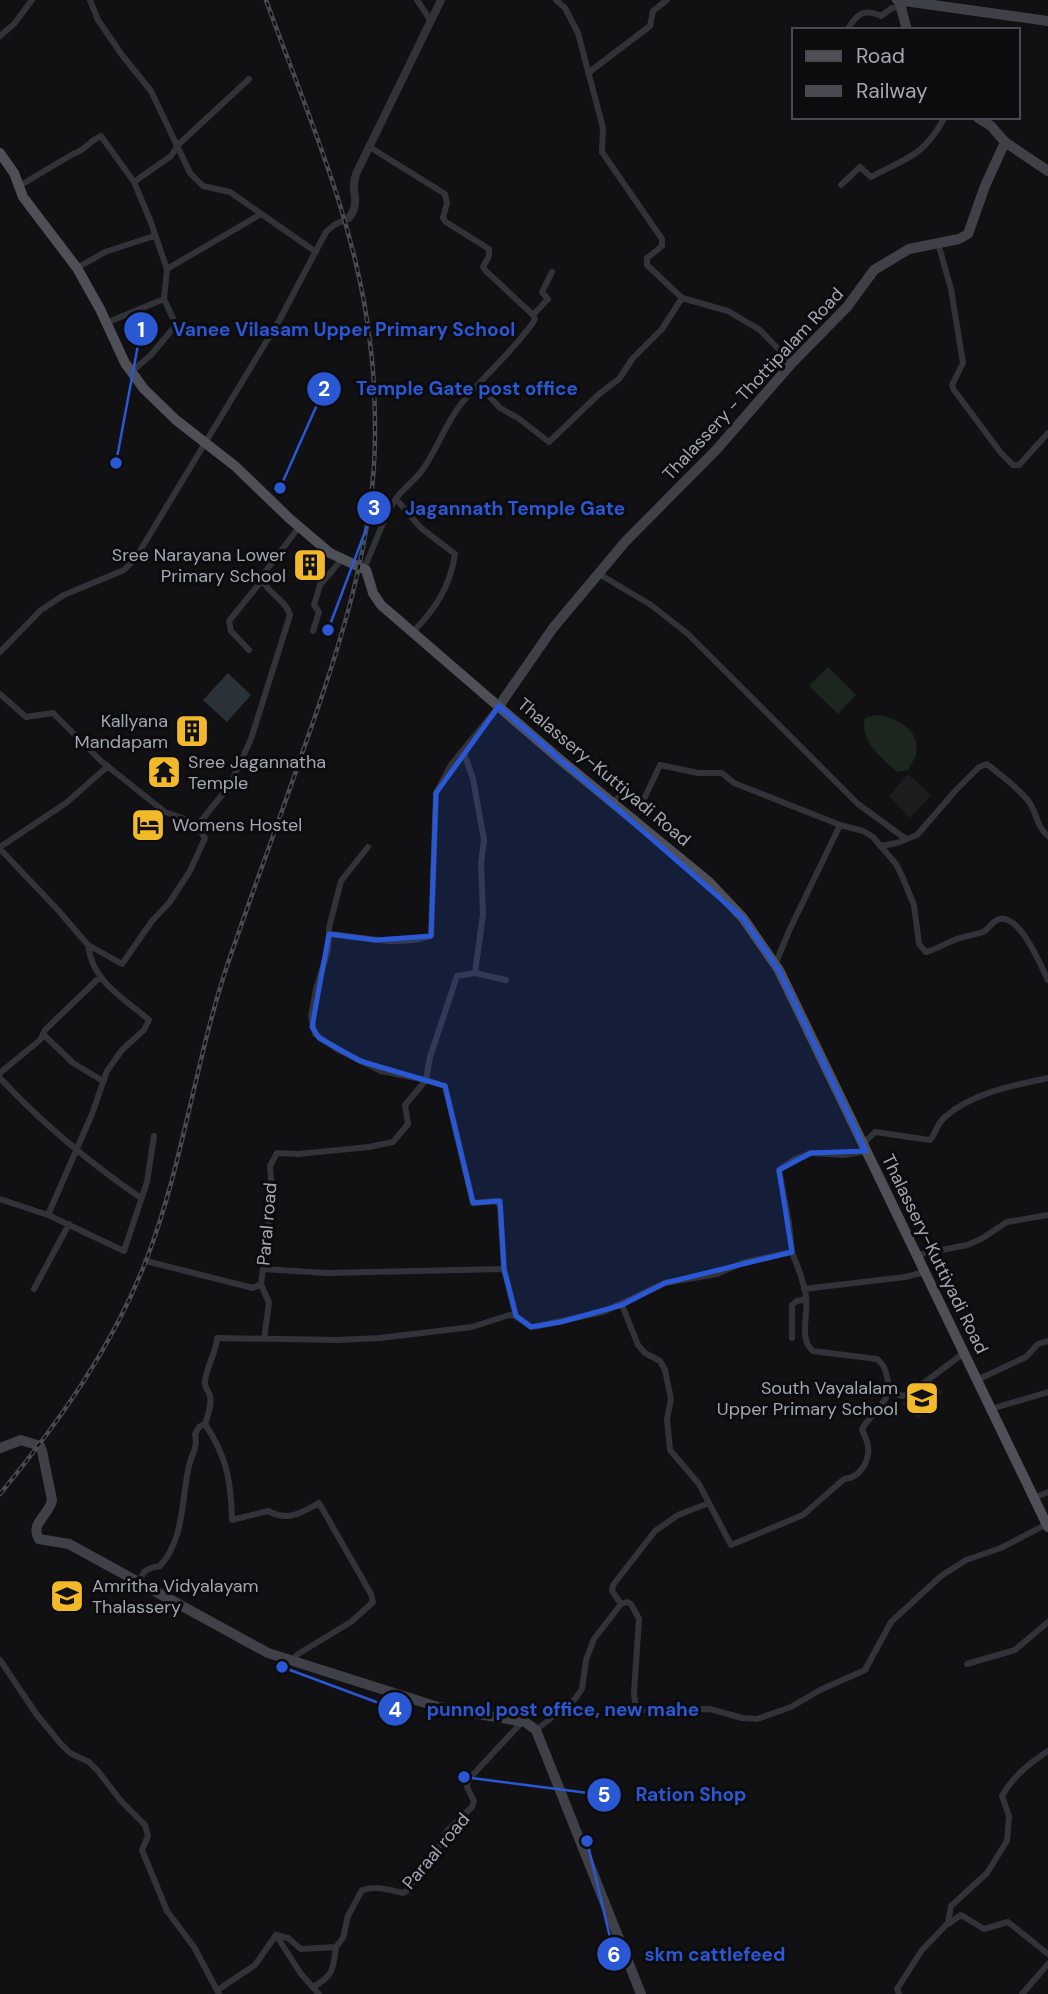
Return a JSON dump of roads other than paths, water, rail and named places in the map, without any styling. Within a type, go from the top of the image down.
[{"type":"main road","points":[[906,28],[898,2],[1048,21]]},
{"type":"main road","points":[[980,119],[991,126],[1005,142],[1048,171]]},
{"type":"main road","name":"Thalassery - Thottipalam Road","points":[[499,706],[553,628],[625,542],[717,449],[792,363],[847,307],[874,270],[909,249],[959,239],[968,234],[985,186],[1005,142]]},
{"type":"main road","points":[[1,155],[14,173],[31,208],[77,268],[131,372],[154,401],[234,466],[299,527],[342,559],[364,568]]},
{"type":"main road","name":"Thalassery-Kuttiyadi Road","points":[[364,568],[378,602],[612,804],[708,881],[744,918],[775,965],[1047,1526]]},
{"type":"main road","points":[[0,1448],[21,1440],[40,1446],[52,1500],[36,1529],[35,1534],[39,1539],[69,1544],[268,1653],[439,1707],[522,1722],[536,1730],[641,1994]]},
{"type":"street","points":[[0,36],[32,0]]},
{"type":"street","points":[[90,0],[98,20],[152,91],[190,173],[197,182],[213,190],[230,192],[316,252]]},
{"type":"street","points":[[417,0],[431,21]]},
{"type":"street","points":[[0,652],[41,610],[64,594],[124,570],[135,559],[280,319],[331,228],[349,218],[356,204],[354,178],[441,0]]},
{"type":"street","points":[[556,0],[573,21],[603,128],[602,152],[662,239],[662,246],[647,258],[647,265],[682,298],[728,311],[760,330],[792,363]]},
{"type":"street","points":[[588,73],[650,26],[653,11],[667,0]]},
{"type":"street","points":[[849,28],[861,13],[870,11],[881,16],[898,2]]},
{"type":"street","points":[[134,182],[171,156],[178,145],[249,79]]},
{"type":"street","points":[[841,185],[860,167],[871,177],[923,149],[944,119]]},
{"type":"street","points":[[19,186],[81,152],[101,136],[134,182],[167,269],[164,299],[176,325],[151,355],[131,372]]},
{"type":"street","points":[[368,146],[444,194],[447,203],[443,218],[489,249],[484,269],[534,315]]},
{"type":"street","points":[[167,269],[261,214]]},
{"type":"street","points":[[77,268],[105,252],[155,236]]},
{"type":"street","points":[[938,243],[951,289],[963,363],[952,385],[954,390],[1013,465],[1018,464],[1048,433]]},
{"type":"street","points":[[364,568],[375,547],[384,518],[396,499],[423,469],[442,432],[478,385],[510,353],[532,324],[534,315],[548,299],[542,292],[552,272]]},
{"type":"street","points":[[478,385],[500,408],[549,442],[598,394],[619,379],[633,358],[662,329],[682,298]]},
{"type":"street","points":[[106,323],[164,299]]},
{"type":"street","points":[[396,499],[421,528],[455,554],[441,599],[412,633]]},
{"type":"street","points":[[249,650],[231,631],[229,621],[299,527]]},
{"type":"street","points":[[313,631],[319,612],[314,606],[320,585],[342,559]]},
{"type":"street","points":[[599,574],[651,605],[688,634],[858,804],[906,839]]},
{"type":"street","points":[[197,827],[230,785],[251,739],[290,615],[288,608],[262,579]]},
{"type":"street","points":[[0,694],[26,718],[52,713],[108,766],[165,812],[186,819],[197,827],[205,838],[190,871],[169,903],[152,921],[122,964],[88,945],[0,848],[66,803],[108,766]]},
{"type":"street","points":[[329,934],[376,940],[416,941],[431,936],[436,793],[444,775],[499,706]]},
{"type":"street","points":[[463,750],[473,779],[484,840],[481,864],[483,914],[475,973]]},
{"type":"street","points":[[880,846],[917,835],[956,790],[979,767],[986,764],[1023,794],[1032,806],[1043,832],[1048,836]]},
{"type":"street","points":[[612,804],[621,795],[644,799],[657,768],[666,765],[698,772],[722,773],[734,783],[873,836],[895,864],[914,905],[921,948],[926,952],[957,939],[981,933],[1001,918],[1010,922],[1028,938],[1048,980]]},
{"type":"street","points":[[775,965],[840,825]]},
{"type":"street","points":[[368,847],[341,881],[329,928],[328,950],[316,989],[312,1027],[315,1034],[337,1049],[381,1070],[445,1086],[473,1203],[496,1201],[500,1206],[504,1269],[516,1316],[526,1325],[538,1326],[592,1314],[622,1304],[649,1288],[665,1283],[717,1274],[742,1263],[792,1252]]},
{"type":"street","points":[[48,1215],[114,1059],[144,1030],[149,1020],[100,977],[90,959],[88,945]]},
{"type":"street","points":[[426,1080],[430,1057],[457,976],[475,973],[506,980]]},
{"type":"street","points":[[100,977],[40,1040],[0,1076],[32,1112],[75,1149],[141,1198]]},
{"type":"street","points":[[43,1034],[73,1063],[103,1081]]},
{"type":"street","points":[[622,1304],[638,1345],[645,1353],[660,1361],[666,1370],[671,1399],[667,1419],[670,1450],[699,1484],[731,1545],[803,1515],[844,1479],[853,1479],[860,1473],[868,1447],[862,1429],[889,1392],[884,1365],[877,1359],[813,1351],[807,1346],[806,1299],[792,1252],[779,1170],[795,1159],[811,1153],[845,1155],[864,1147],[875,1132],[930,1140],[939,1123],[954,1110],[996,1091],[1048,1078]]},
{"type":"street","name":"Paral road","points":[[146,1261],[253,1288],[261,1284],[272,1192],[270,1166],[277,1153],[320,1153],[393,1142],[408,1125],[405,1105],[426,1080]]},
{"type":"street","points":[[0,1199],[48,1215],[124,1251],[147,1182],[155,1136]]},
{"type":"street","points":[[916,1255],[967,1245],[1007,1222],[1048,1215]]},
{"type":"street","points":[[34,1289],[69,1224]]},
{"type":"street","points":[[263,1269],[327,1273],[504,1269]]},
{"type":"street","points":[[804,1289],[905,1277],[925,1272]]},
{"type":"street","points":[[261,1284],[269,1303],[264,1339]]},
{"type":"street","points":[[792,1338],[792,1305],[806,1299]]},
{"type":"street","points":[[141,1584],[141,1576],[146,1569],[160,1566],[173,1548],[185,1500],[190,1463],[197,1444],[195,1434],[205,1423],[211,1405],[205,1386],[216,1351],[217,1338],[380,1338],[472,1326],[509,1315],[516,1316]]},
{"type":"street","points":[[977,1380],[1026,1357],[1038,1344],[1048,1341]]},
{"type":"street","points":[[889,1392],[903,1396],[908,1394],[964,1353]]},
{"type":"street","points":[[991,1409],[1048,1392]]},
{"type":"street","points":[[205,1423],[226,1463],[232,1520],[268,1511],[276,1516],[298,1515],[319,1503],[368,1587],[373,1602],[351,1622],[292,1660]]},
{"type":"street","points":[[1034,1498],[1048,1492]]},
{"type":"street","points":[[621,1604],[612,1591],[613,1584],[655,1531],[678,1515],[709,1503]]},
{"type":"street","points":[[536,1730],[574,1700],[582,1689],[586,1660],[594,1639],[621,1604],[631,1604],[639,1619],[634,1693],[636,1710],[710,1709],[742,1718],[757,1719],[783,1711],[820,1690],[865,1670],[891,1622],[942,1576],[966,1560],[1047,1526]]},
{"type":"street","points":[[967,1664],[1015,1650],[1048,1622]]},
{"type":"street","points":[[0,1660],[37,1716],[61,1744],[89,1762],[145,1825],[148,1836],[142,1850],[163,1901],[219,1992],[255,1965],[276,1935]]},
{"type":"street","name":"Paraal road","points":[[336,1947],[343,1938],[348,1916],[362,1891],[384,1888],[403,1893],[408,1890],[412,1880],[437,1850],[447,1831],[472,1807],[474,1801],[467,1787],[468,1780],[522,1722]]},
{"type":"street","points":[[947,1925],[951,1906],[987,1873],[1007,1841],[1009,1816],[1002,1796],[1009,1784],[1048,1751]]},
{"type":"street","points":[[899,1994],[897,1989],[900,1983],[922,1950],[961,1915],[984,1929],[1008,1922],[1048,1954]]},
{"type":"street","points":[[276,1935],[288,1938],[301,1949],[336,1947],[333,1971],[324,1981],[313,1987]]},
{"type":"street","points":[[276,1935],[301,1974],[319,1994]]},
{"type":"street","points":[[1022,1994],[1048,1964]]},
{"type":"railway","points":[[0,1494],[83,1382],[118,1322],[147,1258],[180,1150],[216,1002],[330,672],[362,551],[374,470],[375,430],[372,365],[363,299],[342,211],[266,0]]},
{"type":"place","name":"Vanee Vilasam Upper Primary School","points":[[116,463]]},
{"type":"place","name":"Temple Gate post office","points":[[280,488]]},
{"type":"place","name":"Sree Narayana Lower Primary School","points":[[310,565]]},
{"type":"place","name":"Jagannath Temple Gate","points":[[328,630]]},
{"type":"place","name":"Kallyana Mandapam","points":[[192,731]]},
{"type":"place","name":"Sree Jagannatha Temple","points":[[164,772]]},
{"type":"place","name":"Womens Hostel","points":[[148,825]]},
{"type":"place","name":"South Vayalalam Upper Primary School","points":[[922,1398]]},
{"type":"place","name":"Amritha Vidyalayam Thalassery","points":[[67,1596]]},
{"type":"place","name":"punnol post office, new mahe","points":[[282,1667]]},
{"type":"place","name":"Ration Shop","points":[[464,1777]]},
{"type":"place","name":"skm cattlefeed","points":[[587,1841]]}]
